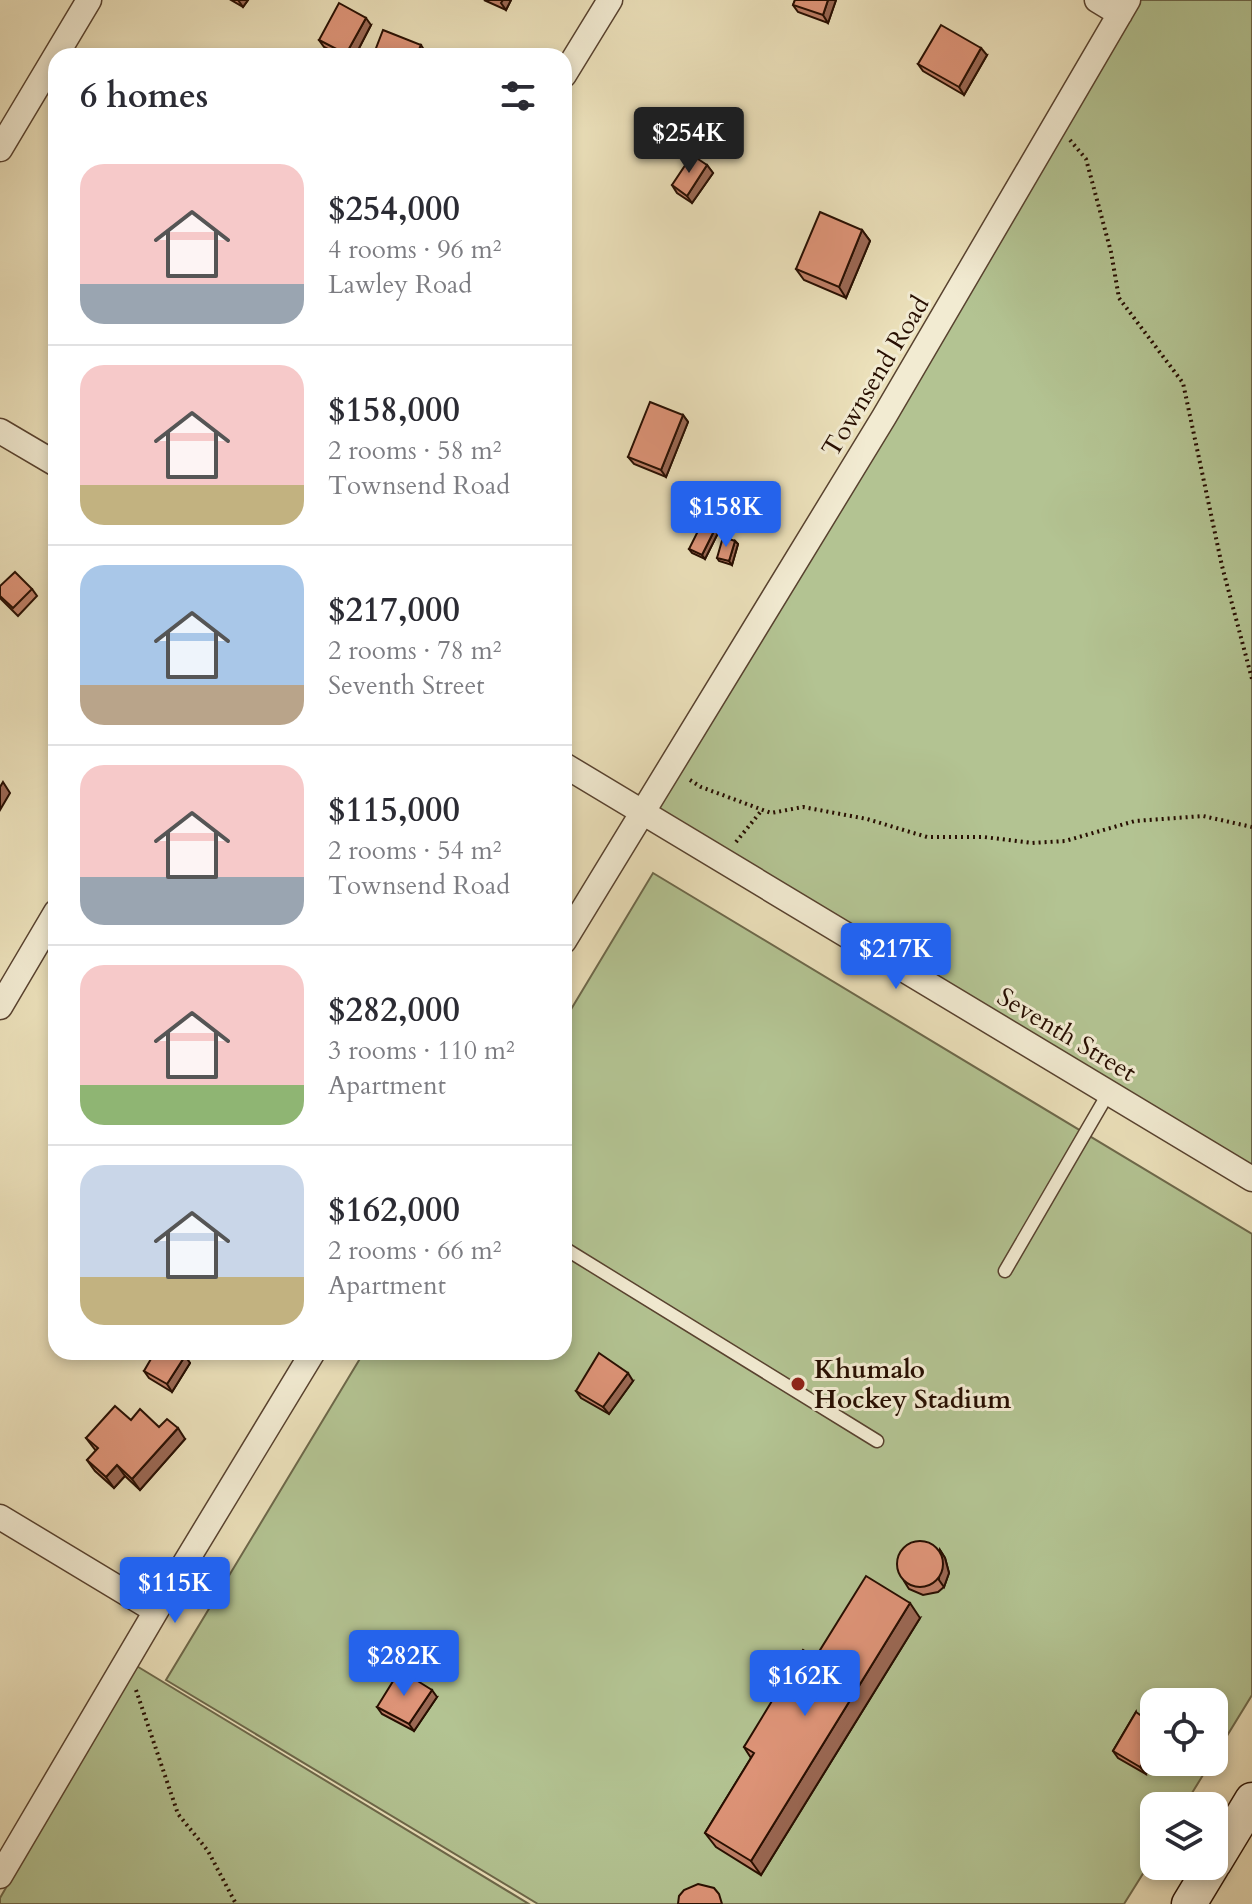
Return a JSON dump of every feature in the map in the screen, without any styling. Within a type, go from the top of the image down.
[{"type":"main road","points":[[1228,1839],[1252,1800]]},
{"type":"main road","points":[[1189,1904],[1203,1880]]},
{"type":"street","points":[[60,48],[89,0]]},
{"type":"street","points":[[572,62],[610,0]]},
{"type":"street","points":[[1097,0],[1124,7]]},
{"type":"street","name":"Townsend Road","points":[[572,928],[884,417],[1124,7]]},
{"type":"street","points":[[0,149],[48,69]]},
{"type":"street","points":[[0,431],[48,459]]},
{"type":"street","name":"Seventh Street","points":[[572,770],[1252,1179]]},
{"type":"street","points":[[0,1007],[48,926]]},
{"type":"street","points":[[0,1876],[308,1360]]},
{"type":"street","points":[[0,1517],[156,1611]]},
{"type":"lane","points":[[1005,1271],[1109,1092]]},
{"type":"lane","points":[[572,1253],[877,1441]]},
{"type":"path","points":[[1056,123],[1086,159],[1111,252],[1119,298],[1183,383],[1222,566],[1252,679]]},
{"type":"path","points":[[669,768],[701,787],[771,813],[803,807],[867,819],[927,837],[984,837],[1032,843],[1065,841],[1135,821],[1203,816],[1252,827]]},
{"type":"path","points":[[729,864],[736,842],[762,810]]},
{"type":"path","points":[[126,1661],[178,1814],[208,1851],[236,1904]]},
{"type":"green space","points":[[1136,0],[1252,0],[1252,1181],[643,811]]},
{"type":"green space","name":"Khumalo Hockey Stadium","points":[[653,873],[1252,1234],[1252,1695],[1228,1734],[1228,1688],[1140,1688],[1140,1776],[1202,1776],[1193,1792],[1140,1792],[1140,1878],[1124,1904],[538,1904],[166,1680],[359,1360],[572,1360],[572,1008]]},
{"type":"green space","points":[[135,1665],[529,1904],[0,1904],[0,1898]]},
{"type":"building","points":[[795,0],[828,0],[823,15],[793,5]]},
{"type":"building","points":[[339,3],[366,18],[349,48],[334,48],[319,40]]},
{"type":"building","points":[[941,25],[981,48],[959,87],[918,64]]},
{"type":"building","points":[[383,30],[421,45],[420,48],[376,48]]},
{"type":"building","points":[[692,155],[707,165],[687,196],[672,185]]},
{"type":"building","points":[[820,212],[862,230],[839,287],[796,269]]},
{"type":"building","points":[[650,402],[683,415],[661,470],[628,457]]},
{"type":"building","points":[[702,523],[715,529],[702,555],[689,549]]},
{"type":"building","points":[[723,537],[735,541],[729,561],[717,558]]},
{"type":"building","points":[[15,572],[32,589],[13,608],[0,596],[0,586]]},
{"type":"building","points":[[599,1353],[628,1373],[603,1407],[576,1391]]},
{"type":"building","points":[[150,1360],[182,1360],[167,1384],[144,1371]]},
{"type":"building","points":[[115,1406],[131,1420],[140,1409],[159,1427],[167,1419],[178,1428],[132,1479],[117,1465],[106,1477],[87,1460],[98,1448],[86,1438]]},
{"type":"building","points":[[920,1541],[936,1548],[943,1564],[936,1580],[920,1587],[904,1580],[897,1564],[904,1548]]},
{"type":"building","points":[[866,1576],[910,1603],[751,1861],[705,1833],[754,1753],[744,1747],[803,1650],[815,1658]]},
{"type":"building","points":[[400,1670],[432,1690],[409,1724],[377,1707]]},
{"type":"building","points":[[1136,1712],[1140,1715],[1140,1767],[1113,1751]]},
{"type":"building","points":[[698,1884],[714,1888],[722,1904],[678,1904],[684,1890]]},
{"type":"place","name":"Khumalo Hockey Stadium","points":[[798,1384]]}]
